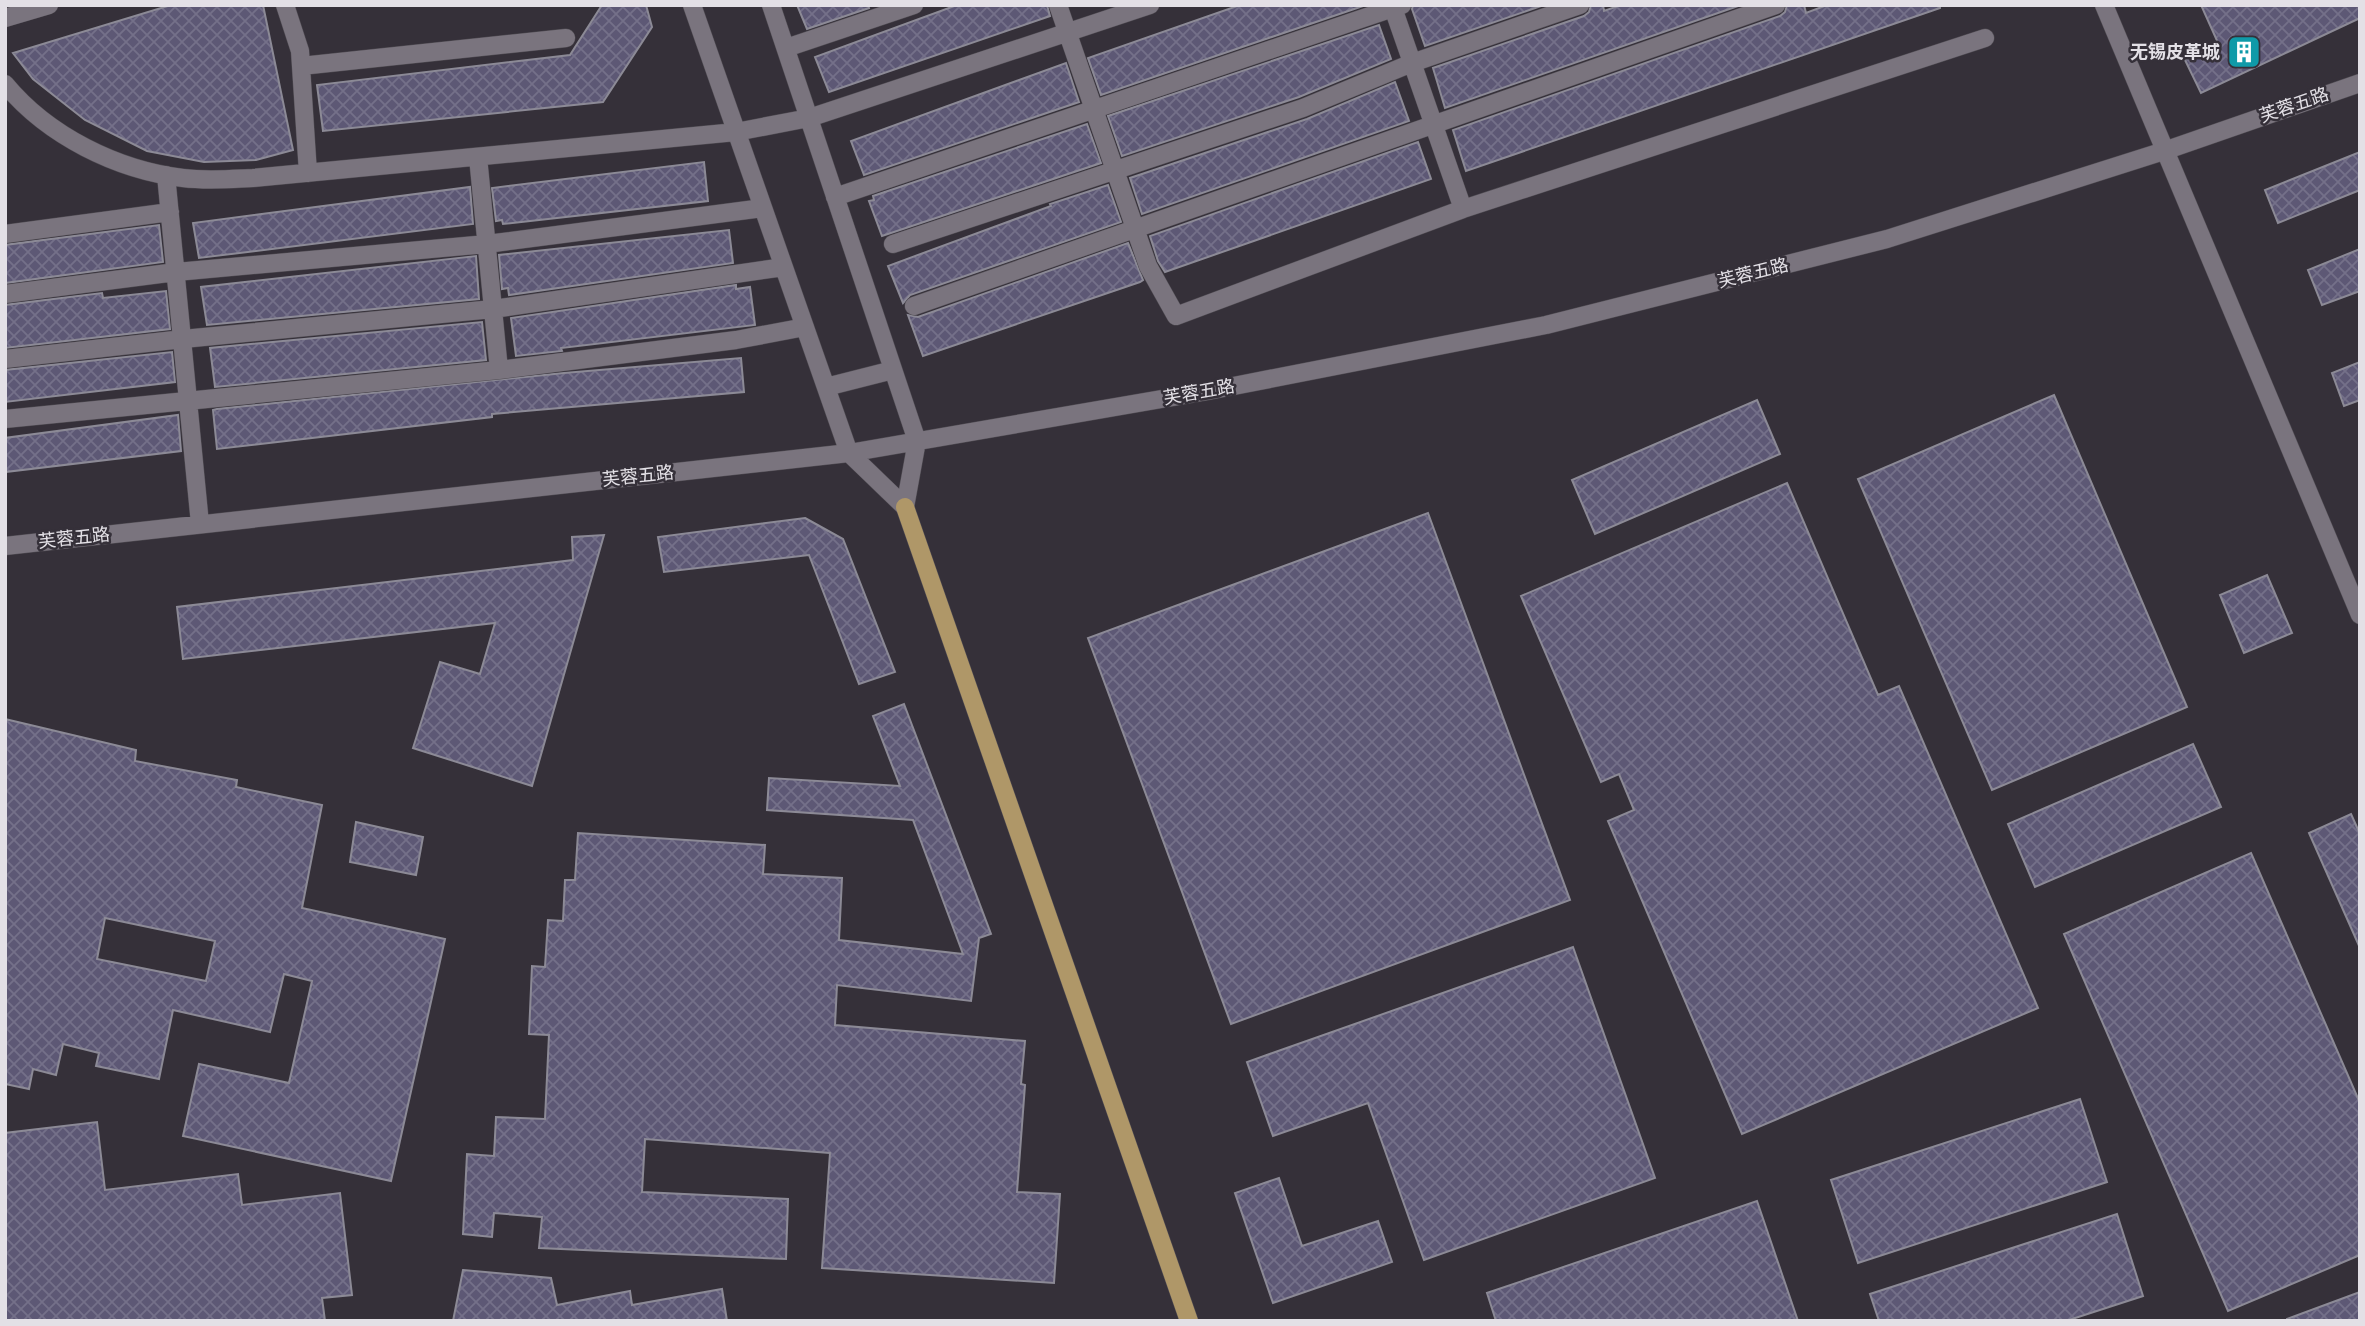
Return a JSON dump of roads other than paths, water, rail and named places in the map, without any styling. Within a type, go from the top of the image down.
[{"type":"main road","points":[[905,507],[1189,1321]]},
{"type":"street","points":[[5,18],[49,5]]},
{"type":"street","points":[[285,5],[300,51],[308,173]]},
{"type":"street","points":[[692,5],[849,453],[905,507]]},
{"type":"street","points":[[771,5],[917,441],[905,507]]},
{"type":"street","points":[[786,48],[914,5]]},
{"type":"street","points":[[1058,5],[1148,266],[1176,316],[1463,209],[1985,38]]},
{"type":"street","points":[[5,84],[32,111],[69,138],[114,160],[166,175],[218,180],[736,132],[809,118],[1150,5]]},
{"type":"street","points":[[893,244],[1303,108],[1412,63],[1580,5]]},
{"type":"street","points":[[914,306],[1434,125],[1723,13],[1776,5]]},
{"type":"street","points":[[2105,5],[2360,615]]},
{"type":"street","points":[[835,197],[1095,111],[1396,6],[1412,63],[1463,209]]},
{"type":"street","points":[[301,66],[566,38]]},
{"type":"street","name":"芙蓉五路","points":[[5,546],[849,453],[1208,391],[1546,325],[1888,239],[2164,150],[2360,83]]},
{"type":"street","points":[[478,157],[499,370]]},
{"type":"street","points":[[166,175],[200,524]]},
{"type":"street","points":[[5,294],[176,272],[486,244],[763,208]]},
{"type":"street","points":[[5,234],[170,212]]},
{"type":"street","points":[[5,359],[493,309],[784,267]]},
{"type":"street","points":[[5,419],[499,370],[736,340],[805,327]]},
{"type":"street","points":[[826,387],[893,370]]},
{"type":"place","name":"无锡皮革城","points":[[2244,52]]}]
